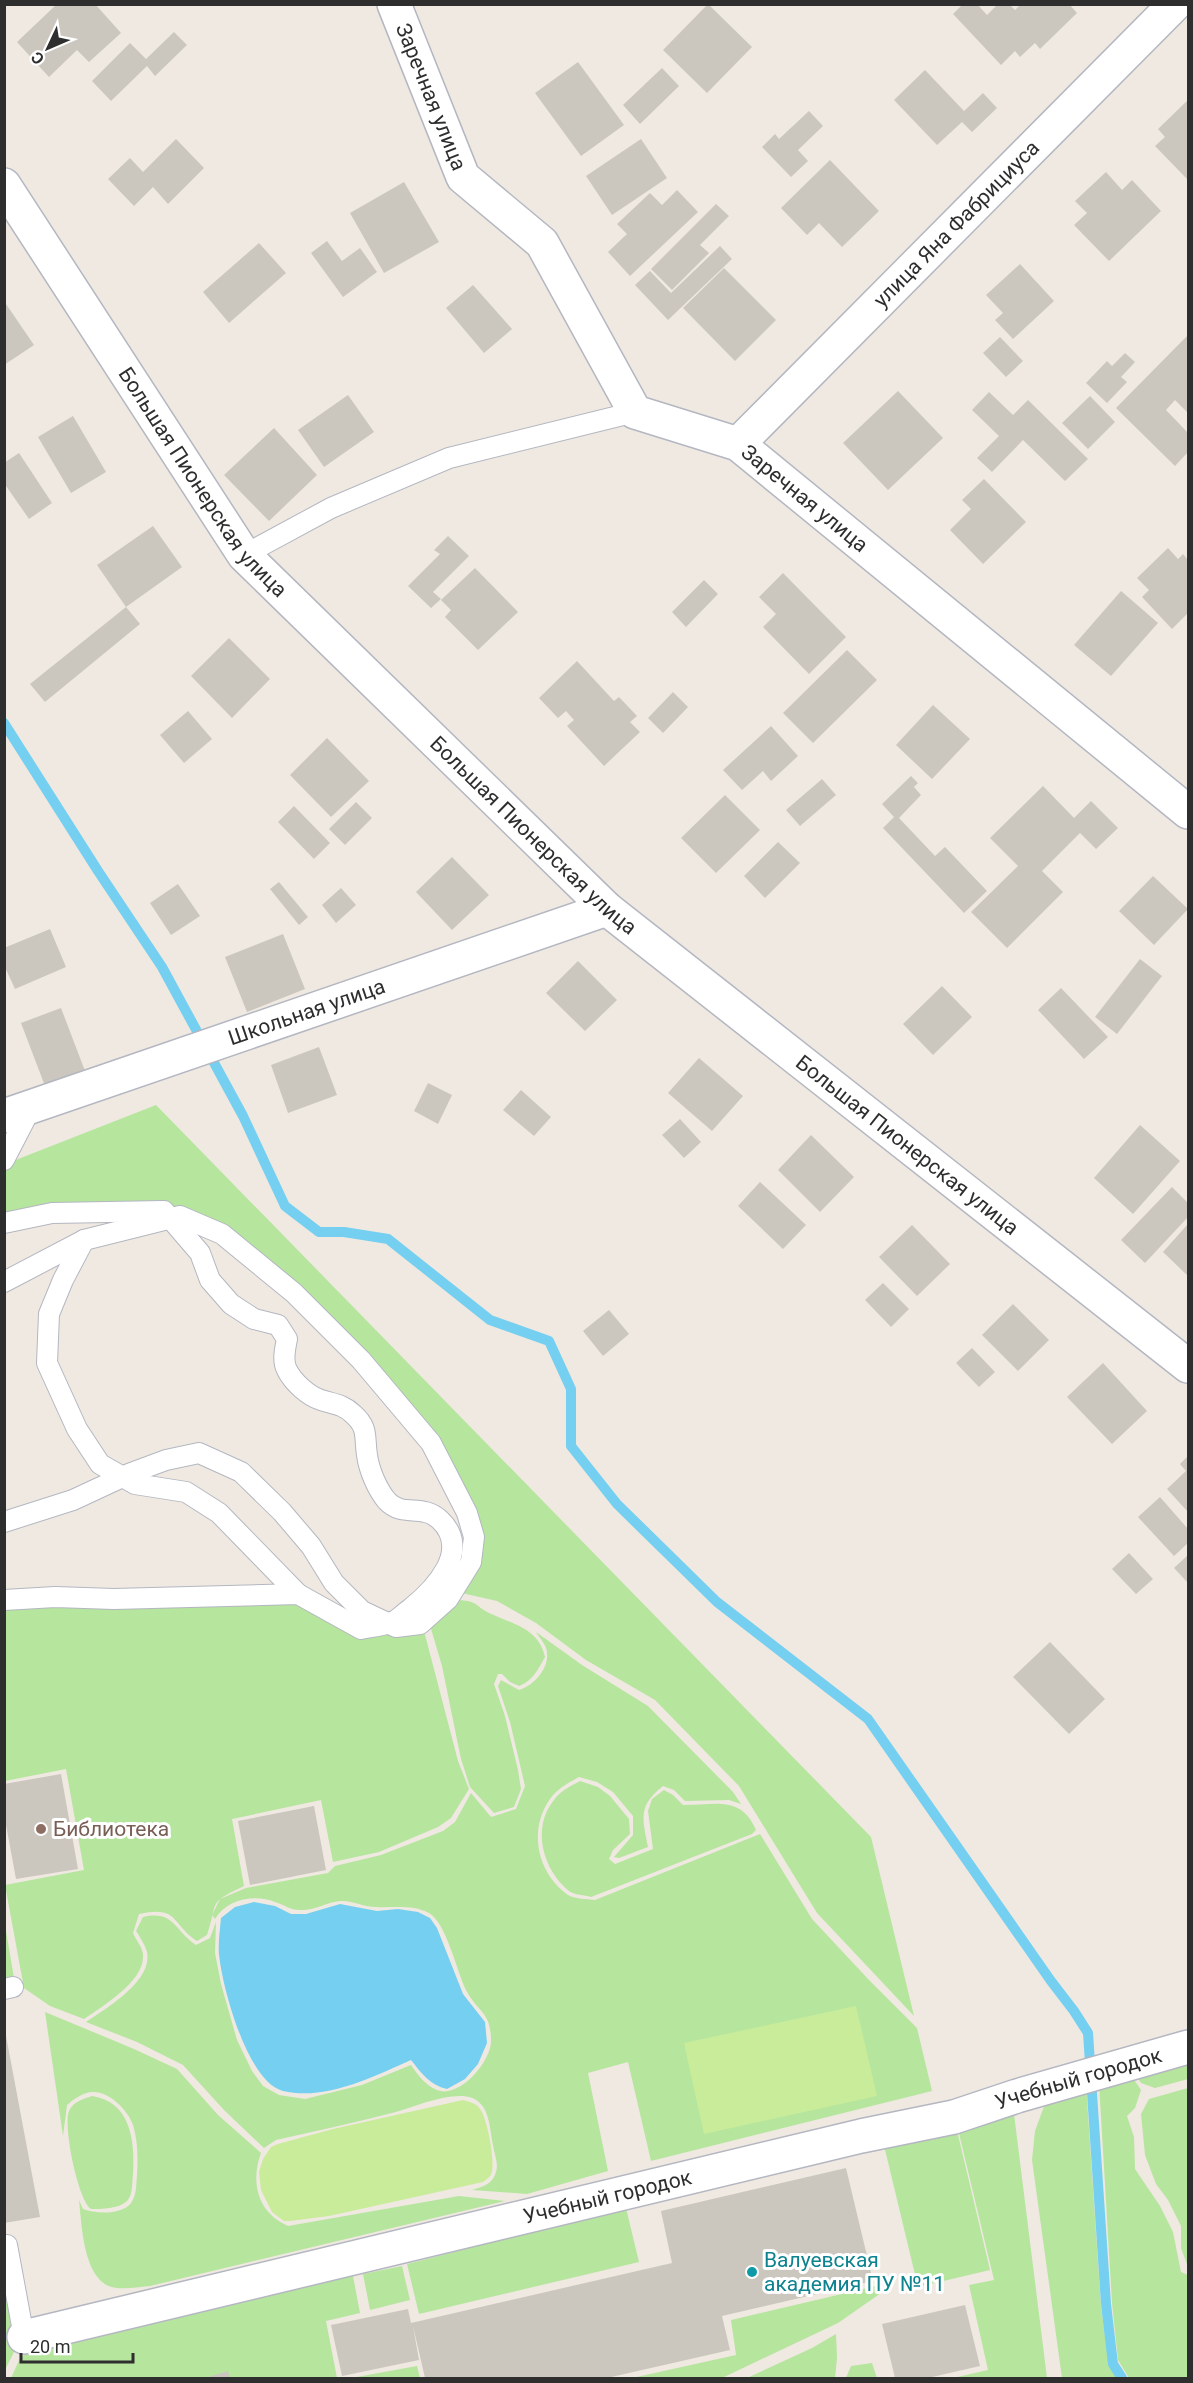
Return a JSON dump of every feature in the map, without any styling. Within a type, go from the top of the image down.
[{"type":"street","name":"Заречная улица","points":[[394,4],[463,177],[542,243],[635,412],[738,444],[1188,812]]},
{"type":"street","name":"улица Яна Фабрициуса","points":[[738,444],[1175,4]]},
{"type":"street","name":"Большая Пионерская улица","points":[[4,185],[244,555],[607,909],[1188,1366]]},
{"type":"street","name":"Школьная улица","points":[[18,1111],[607,909]]},
{"type":"street","name":"Учебный городок","points":[[24,2337],[861,2136],[954,2117],[1017,2096],[1188,2047]]},
{"type":"lane","points":[[244,555],[331,508],[449,458],[635,412]]},
{"type":"lane","points":[[4,1160],[18,1111]]},
{"type":"lane","points":[[4,1223],[52,1213],[117,1210],[164,1211],[200,1252],[210,1280],[231,1304],[254,1319],[278,1325],[287,1339],[284,1354],[286,1370],[304,1391],[320,1400],[335,1402],[354,1414],[366,1431],[367,1455],[373,1477],[387,1501],[403,1511],[421,1509],[439,1519],[452,1535],[452,1559],[441,1579],[419,1601],[393,1622],[361,1629],[298,1594],[219,1513],[186,1492],[135,1484],[100,1464],[77,1429],[47,1363],[49,1314],[63,1280],[84,1240]]},
{"type":"lane","points":[[4,1282],[84,1240],[180,1216],[222,1234],[294,1293],[361,1360],[431,1443],[467,1513],[474,1537],[471,1562],[448,1599],[420,1624],[396,1627],[362,1611],[334,1583],[311,1546],[282,1512],[241,1472],[200,1453],[166,1460],[72,1500],[4,1522]]},
{"type":"lane","points":[[4,1600],[298,1594]]},
{"type":"lane","points":[[4,2245],[7,2245],[24,2337]]},
{"type":"green space","points":[[156,1105],[871,1837],[914,2016],[817,1913],[739,1786],[655,1700],[586,1660],[536,1623],[497,1601],[457,1592],[473,1515],[362,1358],[188,1216],[5,1221],[5,1169],[8,1163]]},
{"type":"green space","points":[[296,1598],[320,1610],[423,1627],[458,1761],[469,1789],[451,1818],[438,1827],[379,1852],[333,1862],[321,1800],[232,1819],[244,1886],[219,1900],[214,1909],[207,1935],[197,1941],[168,1914],[152,1912],[139,1914],[133,1933],[143,1952],[142,1965],[130,1983],[112,2000],[84,2019],[50,2006],[24,1988],[5,1885],[84,1870],[66,1769],[5,1781],[5,1604]]},
{"type":"green space","points":[[460,1600],[474,1603],[489,1613],[531,1633],[542,1647],[545,1657],[535,1674],[524,1684],[519,1686],[510,1682],[502,1674],[498,1674],[494,1684],[505,1716],[521,1789],[514,1807],[494,1813],[470,1787],[461,1759],[442,1666],[429,1622]]},
{"type":"green space","points":[[536,1632],[582,1665],[648,1706],[733,1792],[741,1804],[729,1800],[685,1801],[674,1790],[663,1786],[649,1800],[644,1813],[648,1847],[619,1858],[614,1857],[633,1835],[633,1816],[613,1792],[597,1782],[579,1777],[553,1795],[543,1811],[539,1824],[539,1850],[549,1875],[557,1886],[568,1895],[595,1900],[760,1834],[812,1919],[917,2028],[932,2091],[651,2161],[628,2062],[588,2073],[608,2171],[527,2194],[472,2190],[490,2182],[495,2176],[497,2165],[487,2114],[479,2102],[472,2098],[454,2096],[436,2099],[392,2113],[276,2140],[264,2148],[224,2110],[183,2065],[137,2042],[86,2022],[126,1993],[143,1973],[147,1963],[147,1952],[136,1931],[143,1917],[161,1916],[168,1919],[196,1945],[210,1938],[216,1922],[215,1953],[237,2040],[252,2071],[263,2086],[279,2095],[305,2099],[362,2085],[411,2065],[425,2083],[437,2090],[455,2089],[464,2084],[480,2068],[490,2050],[489,2024],[466,1990],[441,1926],[429,1913],[410,1907],[372,1907],[344,1901],[296,1910],[259,1898],[234,1903],[220,1912],[215,1919],[212,1915],[220,1899],[246,1888],[328,1873],[335,1866],[381,1855],[443,1831],[455,1822],[471,1793],[491,1817],[516,1809],[525,1786],[510,1722],[498,1686],[501,1680],[519,1690],[530,1685],[543,1671],[547,1650]]},
{"type":"green space","points":[[580,1781],[598,1787],[610,1796],[629,1819],[630,1834],[613,1850],[609,1859],[615,1864],[653,1849],[648,1811],[652,1799],[664,1790],[683,1805],[726,1804],[735,1807],[743,1811],[756,1830],[752,1834],[591,1897],[574,1893],[569,1891],[552,1872],[543,1848],[542,1836],[547,1811],[556,1797]]},
{"type":"green space","points":[[5,1925],[15,1984],[5,1976]]},
{"type":"green space","points":[[856,2006],[877,2096],[704,2134],[684,2043]]},
{"type":"green space","points":[[45,2012],[177,2069],[218,2115],[261,2153],[256,2175],[259,2196],[270,2213],[288,2226],[459,2196],[505,2201],[150,2286],[117,2288],[106,2284],[97,2276],[86,2252],[79,2200],[83,2209],[95,2212],[122,2210],[131,2203],[137,2176],[135,2131],[131,2119],[117,2102],[105,2095],[92,2092],[82,2095],[67,2105],[63,2136]]},
{"type":"green space","points":[[1188,2060],[1188,2079],[1155,2088],[1141,2083],[1136,2075]]},
{"type":"green space","points":[[1131,2075],[1141,2090],[1135,2108],[1127,2116],[1134,2137],[1135,2169],[1160,2206],[1173,2232],[1181,2272],[1188,2275],[1188,2378],[1129,2378],[1118,2360],[1112,2303],[1099,2083]]},
{"type":"green space","points":[[1086,2085],[1101,2306],[1109,2366],[1117,2378],[1062,2378],[1032,2160],[1035,2131],[1046,2101]]},
{"type":"green space","points":[[1188,2088],[1188,2267],[1181,2248],[1181,2226],[1168,2200],[1156,2184],[1145,2155],[1141,2114],[1149,2099]]},
{"type":"green space","points":[[92,2096],[115,2106],[123,2115],[131,2136],[133,2161],[130,2195],[123,2204],[110,2208],[91,2209],[86,2203],[77,2178],[70,2146],[69,2111],[76,2103]]},
{"type":"green space","points":[[463,2100],[478,2107],[488,2129],[493,2166],[491,2175],[483,2182],[329,2216],[284,2221],[272,2212],[261,2190],[259,2172],[263,2159],[271,2147],[333,2129]]},
{"type":"green space","points":[[1013,2106],[1047,2378],[953,2378],[988,2370],[969,2285],[994,2280],[957,2125]]},
{"type":"green space","points":[[955,2122],[990,2270],[918,2287],[882,2137]]},
{"type":"green space","points":[[626,2208],[639,2262],[419,2314],[407,2264]]},
{"type":"green space","points":[[4,2248],[22,2336],[5,2370]]},
{"type":"green space","points":[[402,2266],[410,2300],[370,2310],[363,2274]]},
{"type":"green space","points":[[353,2276],[360,2313],[326,2321],[337,2378],[11,2378],[21,2356]]},
{"type":"green space","points":[[880,2285],[881,2293],[838,2323],[722,2378],[632,2378],[736,2355],[731,2320]]},
{"type":"green space","points":[[836,2334],[835,2378],[747,2378],[812,2348]]},
{"type":"green space","points":[[872,2363],[877,2378],[846,2378],[851,2366]]},
{"type":"green space","points":[[417,2366],[420,2378],[351,2378]]},
{"type":"water","points":[[254,1902],[275,1906],[291,1914],[306,1914],[340,1904],[377,1911],[398,1909],[418,1912],[430,1918],[437,1928],[463,1994],[485,2022],[487,2043],[478,2064],[465,2079],[447,2089],[431,2082],[411,2060],[348,2086],[315,2093],[283,2091],[270,2084],[248,2053],[239,2032],[225,1988],[219,1954],[221,1918],[235,1907]]},
{"type":"building","points":[[57,4],[95,4],[121,33],[89,62],[77,50],[49,77],[17,42]]},
{"type":"building","points":[[708,4],[752,47],[707,93],[663,50]]},
{"type":"building","points":[[963,4],[977,4],[987,15],[998,4],[1009,4],[1015,10],[1021,4],[1069,4],[1077,13],[1040,49],[1035,43],[1020,57],[1015,51],[1001,65],[953,14]]},
{"type":"building","points":[[174,32],[187,45],[155,76],[147,66],[111,101],[92,81],[130,43],[146,59]]},
{"type":"building","points":[[578,62],[624,125],[581,156],[535,93]]},
{"type":"building","points":[[662,68],[679,86],[640,124],[623,105]]},
{"type":"building","points":[[925,70],[964,111],[983,93],[997,108],[972,132],[962,122],[937,145],[894,100]]},
{"type":"building","points":[[1188,100],[1187,179],[1155,146],[1165,137],[1158,129]]},
{"type":"building","points":[[809,111],[823,126],[798,150],[808,161],[791,177],[762,147],[775,134],[779,139]]},
{"type":"building","points":[[176,139],[204,168],[168,204],[153,187],[134,206],[108,179],[130,158],[143,172]]},
{"type":"building","points":[[641,139],[667,178],[612,215],[586,176]]},
{"type":"building","points":[[830,160],[879,211],[842,247],[819,223],[807,235],[781,208]]},
{"type":"building","points":[[1106,172],[1122,190],[1132,180],[1161,211],[1109,261],[1074,225],[1087,213],[1075,201]]},
{"type":"building","points":[[404,182],[439,242],[384,273],[350,213]]},
{"type":"building","points":[[677,190],[698,212],[630,276],[608,252],[627,234],[617,224],[650,193],[662,205]]},
{"type":"building","points":[[716,204],[729,216],[700,245],[709,253],[672,290],[651,269]]},
{"type":"building","points":[[327,241],[342,261],[360,248],[377,272],[343,297],[311,253]]},
{"type":"building","points":[[259,243],[286,273],[229,323],[203,292]]},
{"type":"building","points":[[720,246],[732,259],[668,320],[635,285],[650,271],[671,293]]},
{"type":"building","points":[[1020,264],[1054,301],[1013,339],[995,320],[1003,313],[986,295]]},
{"type":"building","points":[[724,268],[776,320],[735,361],[683,308]]},
{"type":"building","points":[[473,285],[512,329],[484,353],[446,308]]},
{"type":"building","points":[[4,301],[34,345],[4,365]]},
{"type":"building","points":[[1188,335],[1188,413],[1175,400],[1166,410],[1188,433],[1188,452],[1175,466],[1116,408]]},
{"type":"building","points":[[1000,337],[1023,361],[1006,377],[983,353]]},
{"type":"building","points":[[1125,353],[1135,362],[1121,377],[1127,382],[1107,403],[1086,383],[1107,361],[1112,366]]},
{"type":"building","points":[[898,391],[943,438],[888,490],[843,443]]},
{"type":"building","points":[[989,392],[1013,415],[1028,400],[1088,459],[1065,481],[1023,440],[992,472],[977,458],[999,436],[972,410]]},
{"type":"building","points":[[348,395],[374,432],[324,467],[298,430]]},
{"type":"building","points":[[1090,396],[1115,422],[1088,449],[1062,423]]},
{"type":"building","points":[[73,416],[106,472],[71,493],[38,437]]},
{"type":"building","points":[[274,428],[317,475],[269,521],[224,475]]},
{"type":"building","points":[[19,453],[52,503],[29,519],[4,483],[4,463]]},
{"type":"building","points":[[984,479],[1026,522],[983,564],[950,530],[971,509],[962,500]]},
{"type":"building","points":[[153,526],[182,567],[126,607],[97,565]]},
{"type":"building","points":[[448,536],[469,556],[433,592],[441,599],[431,608],[408,586],[440,554],[434,550]]},
{"type":"building","points":[[1168,548],[1178,559],[1183,554],[1188,560],[1188,613],[1172,629],[1142,597],[1149,590],[1137,578]]},
{"type":"building","points":[[475,568],[518,612],[478,650],[445,617],[451,610],[441,600]]},
{"type":"building","points":[[783,573],[846,637],[809,674],[763,627],[776,614],[759,597]]},
{"type":"building","points":[[704,580],[718,594],[686,627],[672,612]]},
{"type":"building","points":[[1121,591],[1158,623],[1111,676],[1074,645]]},
{"type":"building","points":[[126,607],[140,624],[45,702],[30,684]]},
{"type":"building","points":[[229,638],[270,679],[232,718],[191,676]]},
{"type":"building","points":[[847,650],[877,680],[813,743],[783,713]]},
{"type":"building","points":[[577,661],[614,701],[619,697],[637,716],[630,722],[640,732],[604,766],[567,726],[574,720],[566,711],[558,718],[539,698]]},
{"type":"building","points":[[673,692],[688,707],[663,733],[648,718]]},
{"type":"building","points":[[933,705],[970,739],[932,779],[896,745]]},
{"type":"building","points":[[188,711],[212,739],[184,763],[160,735]]},
{"type":"building","points":[[771,726],[798,756],[771,781],[763,771],[742,790],[723,770]]},
{"type":"building","points":[[327,738],[369,781],[331,817],[290,775]]},
{"type":"building","points":[[911,776],[918,783],[914,787],[921,795],[899,818],[935,856],[945,847],[987,891],[964,913],[883,828],[894,817],[882,804]]},
{"type":"building","points":[[822,779],[836,795],[800,826],[786,810]]},
{"type":"building","points":[[1043,786],[1074,818],[1091,801],[1118,828],[1096,849],[1080,833],[1042,871],[1063,892],[1007,948],[971,912],[1018,866],[990,838]]},
{"type":"building","points":[[725,795],[760,830],[716,873],[681,838]]},
{"type":"building","points":[[356,802],[372,818],[345,845],[329,829]]},
{"type":"building","points":[[294,806],[330,843],[314,859],[278,822]]},
{"type":"building","points":[[778,842],[800,863],[765,898],[744,876]]},
{"type":"building","points":[[452,857],[489,895],[452,930],[416,892]]},
{"type":"building","points":[[1153,876],[1188,909],[1154,945],[1119,911]]},
{"type":"building","points":[[279,882],[308,917],[299,925],[270,889]]},
{"type":"building","points":[[178,884],[200,916],[171,935],[150,903]]},
{"type":"building","points":[[341,888],[356,905],[336,923],[322,905]]},
{"type":"building","points":[[50,929],[66,967],[15,989],[4,965],[4,948]]},
{"type":"building","points":[[283,934],[305,989],[247,1012],[225,957]]},
{"type":"building","points":[[1140,959],[1162,976],[1117,1034],[1095,1017]]},
{"type":"building","points":[[578,961],[617,1000],[585,1031],[546,993]]},
{"type":"building","points":[[942,986],[972,1017],[933,1055],[903,1024]]},
{"type":"building","points":[[1061,988],[1108,1037],[1084,1059],[1038,1010]]},
{"type":"building","points":[[61,1008],[85,1071],[45,1086],[21,1023]]},
{"type":"building","points":[[319,1047],[337,1095],[288,1113],[271,1065]]},
{"type":"building","points":[[699,1058],[743,1096],[712,1131],[668,1093]]},
{"type":"building","points":[[428,1083],[452,1095],[438,1124],[414,1111]]},
{"type":"building","points":[[521,1090],[551,1117],[534,1136],[503,1110]]},
{"type":"building","points":[[680,1119],[701,1142],[684,1158],[662,1135]]},
{"type":"building","points":[[1140,1125],[1180,1161],[1133,1214],[1094,1178]]},
{"type":"building","points":[[811,1135],[854,1177],[820,1212],[778,1170]]},
{"type":"building","points":[[760,1182],[806,1225],[783,1249],[738,1206]]},
{"type":"building","points":[[1172,1187],[1188,1203],[1188,1217],[1145,1263],[1121,1240]]},
{"type":"building","points":[[1188,1224],[1188,1276],[1163,1252]]},
{"type":"building","points":[[912,1225],[950,1264],[917,1296],[879,1257]]},
{"type":"building","points":[[883,1283],[909,1309],[891,1327],[865,1300]]},
{"type":"building","points":[[1013,1304],[1049,1340],[1018,1371],[982,1335]]},
{"type":"building","points":[[609,1310],[629,1334],[603,1356],[583,1331]]},
{"type":"building","points":[[972,1348],[995,1372],[979,1387],[956,1363]]},
{"type":"building","points":[[1103,1363],[1147,1411],[1112,1444],[1067,1397]]},
{"type":"building","points":[[1188,1456],[1188,1512],[1167,1489],[1186,1471],[1180,1464]]},
{"type":"building","points":[[1160,1497],[1188,1529],[1188,1543],[1174,1556],[1138,1517]]},
{"type":"building","points":[[1129,1553],[1153,1579],[1136,1594],[1112,1569]]},
{"type":"building","points":[[1188,1555],[1188,1583],[1174,1568]]},
{"type":"building","points":[[1050,1642],[1105,1699],[1069,1734],[1013,1677]]},
{"type":"building","points":[[61,1774],[78,1869],[16,1879],[4,1814],[4,1784]]},
{"type":"building","points":[[314,1806],[326,1870],[250,1885],[238,1821]]},
{"type":"building","points":[[4,2025],[40,2217],[4,2223]]},
{"type":"building","name":"Валуевская академия ПУ №11","points":[[846,2168],[873,2281],[722,2316],[730,2350],[607,2378],[425,2378],[413,2326],[419,2360],[342,2376],[331,2325],[408,2309],[411,2323],[672,2263],[661,2211]]},
{"type":"building","points":[[965,2305],[980,2366],[928,2378],[895,2378],[882,2324]]},
{"type":"building","points":[[228,2371],[230,2378],[205,2378]]},
{"type":"waterway","points":[[4,723],[162,967],[243,1116],[285,1206],[319,1232],[344,1232],[388,1239],[490,1320],[549,1341],[571,1389],[571,1446],[617,1504],[717,1602],[868,1719],[1074,2011],[1088,2033],[1106,2304],[1113,2364],[1122,2378]]},
{"type":"place","name":"Библиотека","points":[[41,1829]]},
{"type":"place","name":"Валуевская академия ПУ №11","points":[[752,2272]]}]
